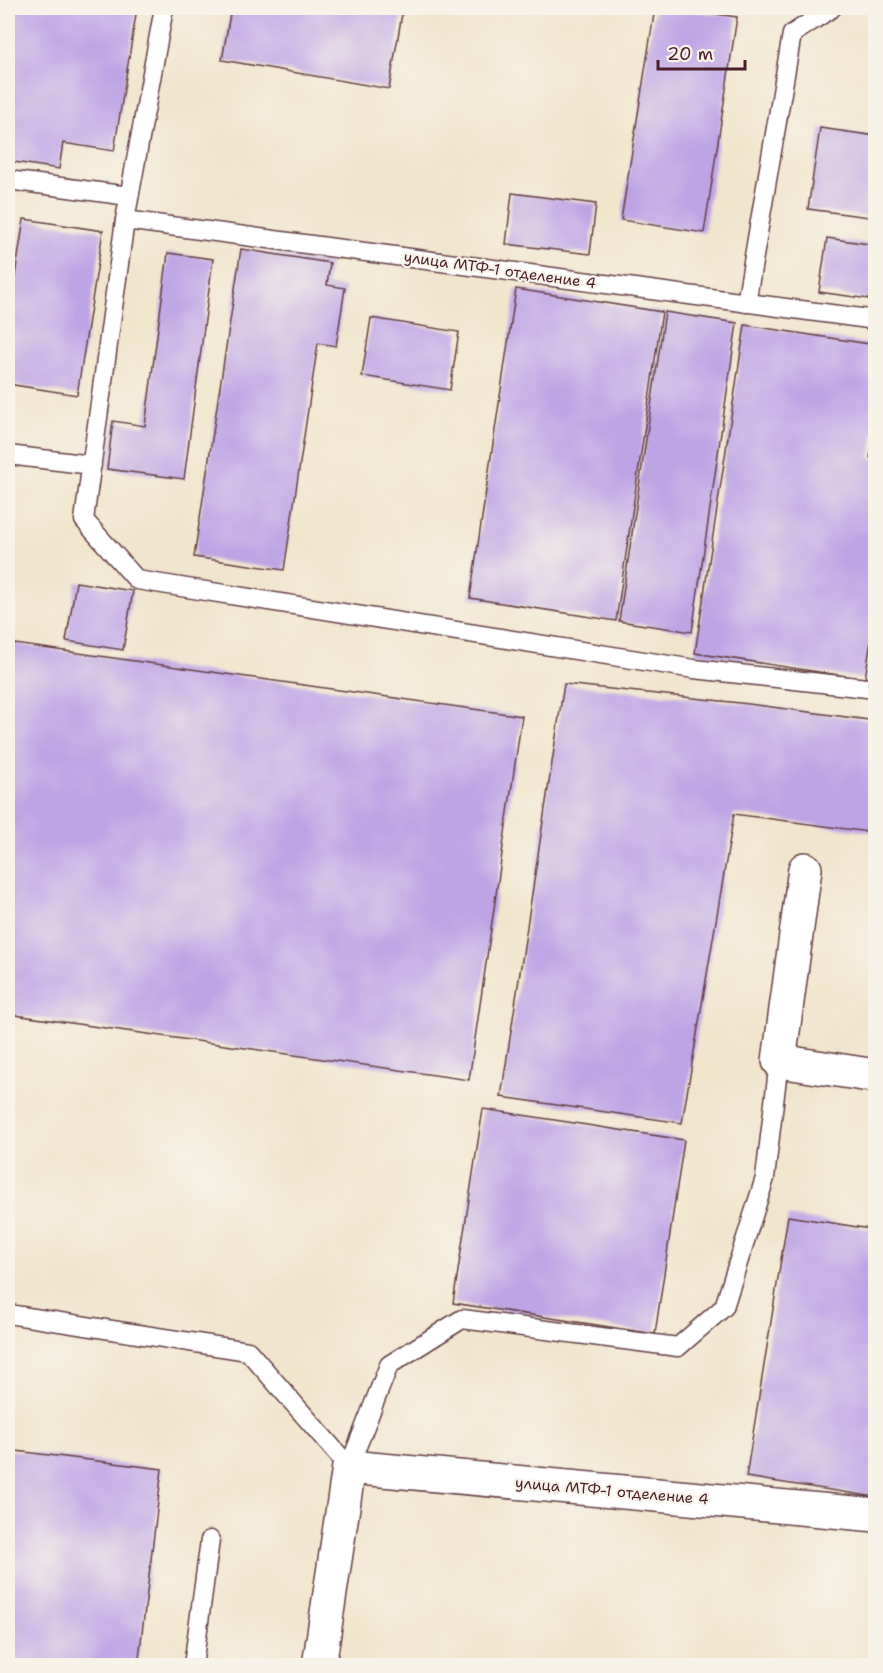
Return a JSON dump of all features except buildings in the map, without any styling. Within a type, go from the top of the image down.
[{"type":"street","points":[[805,869],[779,1061],[876,1076]]},
{"type":"street","points":[[319,1665],[349,1467]]},
{"type":"street","name":"улица МТФ-1 отделение 4","points":[[349,1467],[876,1515]]},
{"type":"lane","points":[[164,8],[125,220],[84,520],[137,580],[694,669],[876,689]]},
{"type":"lane","points":[[746,303],[792,34],[832,8]]},
{"type":"lane","points":[[8,180],[129,196]]},
{"type":"lane","name":"улица МТФ-1 отделение 4","points":[[125,220],[876,320]]},
{"type":"lane","points":[[8,455],[92,465]]},
{"type":"lane","points":[[8,1314],[248,1352],[349,1467],[389,1365],[462,1319],[678,1347],[724,1307],[765,1178],[779,1061]]},
{"type":"lane","points":[[193,1665],[210,1540]]}]
